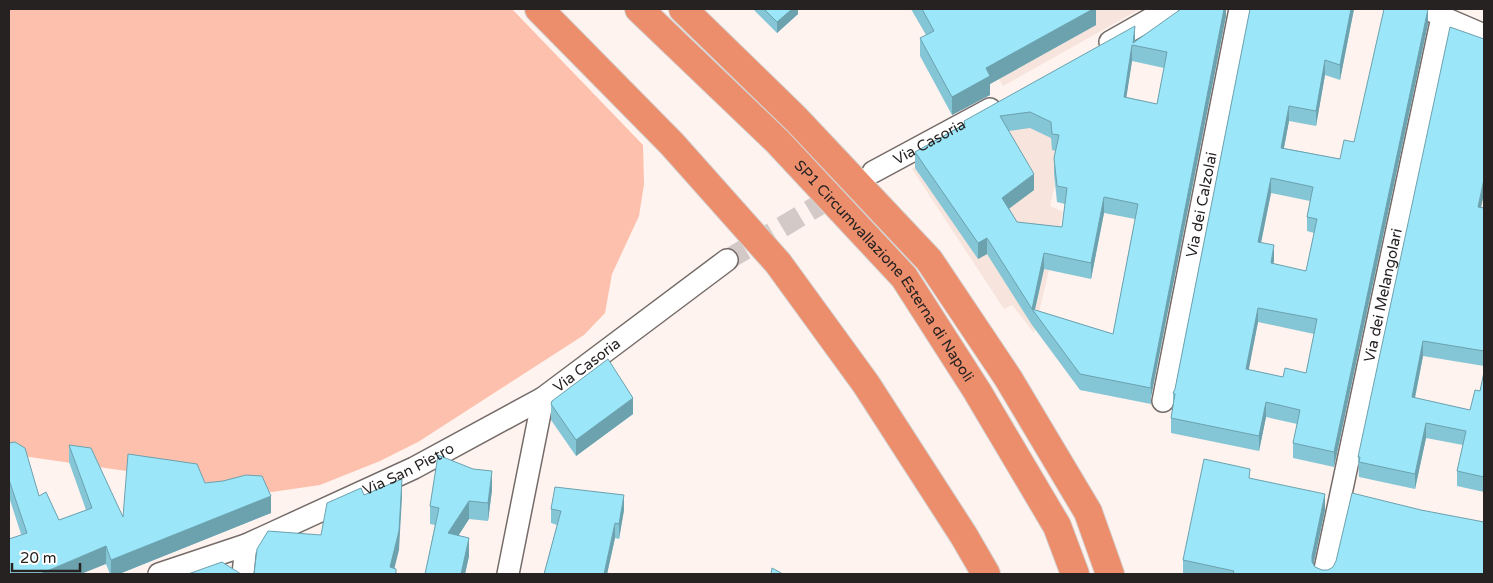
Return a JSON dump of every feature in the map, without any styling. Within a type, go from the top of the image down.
[{"type":"highway","points":[[539,9],[672,144],[778,263],[866,384],[964,536],[986,574]]},
{"type":"highway","name":"SP1 Circumvallazione Esterna di Napoli","points":[[640,9],[777,141],[904,277],[977,390],[1058,526],[1075,574]]},
{"type":"highway","name":"SP1 Circumvallazione Esterna di Napoli","points":[[683,9],[796,119],[929,260],[1008,378],[1088,512],[1106,562],[1118,574]]},
{"type":"highway","points":[[703,9],[737,61]]},
{"type":"street","points":[[1095,51],[1168,9]]},
{"type":"street","name":"Via dei Calzolai","points":[[1163,401],[1240,9]]},
{"type":"street","points":[[1435,13],[1484,36]]},
{"type":"street","name":"Via dei Melangolari","points":[[1324,574],[1435,13]]},
{"type":"street","name":"Via Casoria","points":[[873,172],[1010,98]]},
{"type":"street","name":"Via Casoria","points":[[543,398],[727,260]]},
{"type":"street","points":[[508,574],[543,398]]},
{"type":"street","name":"Via San Pietro","points":[[159,574],[246,545],[414,468],[543,398]]},
{"type":"street","points":[[244,574],[246,545]]},
{"type":"shaded area","points":[[9,9],[512,9],[643,145],[644,184],[639,216],[612,274],[605,313],[584,335],[418,442],[380,461],[320,485],[272,492],[9,454]]},
{"type":"shaded area","points":[[961,9],[1140,9],[1003,86]]},
{"type":"shaded area","points":[[1016,111],[1065,144],[1050,206],[1063,212],[1034,333],[1012,305],[1004,309],[912,169]]},
{"type":"building","points":[[764,9],[792,9],[777,22]]},
{"type":"building","points":[[922,9],[1093,9],[986,68],[990,76],[952,97],[920,38],[934,31]]},
{"type":"building","points":[[1181,9],[1224,9],[1151,388],[1080,374],[1032,309],[987,238],[978,243],[915,152],[965,124],[964,121],[1135,26],[1133,43]],"holes":[[[1132,45],[1167,52],[1157,104],[1124,97]],[[1030,112],[1051,122],[1052,134],[1059,135],[1054,158],[1057,186],[1067,188],[1062,227],[1017,222],[1002,198],[1034,174],[1000,116]],[[1104,197],[1138,204],[1113,334],[1032,309],[1044,253],[1091,263]]]},
{"type":"building","points":[[1250,9],[1351,9],[1340,65],[1325,60],[1316,111],[1289,106],[1281,148],[1340,159],[1344,140],[1354,142],[1384,9],[1428,9],[1334,452],[1293,443],[1300,410],[1266,402],[1259,436],[1171,418],[1175,389]],"holes":[[[1271,178],[1313,187],[1307,217],[1317,219],[1306,271],[1271,263],[1274,245],[1258,242]],[[1258,308],[1317,319],[1306,373],[1285,368],[1283,377],[1246,369]]]},
{"type":"building","points":[[1450,27],[1484,39],[1484,179],[1478,207],[1484,208],[1484,351],[1423,341],[1412,397],[1470,410],[1475,390],[1480,391],[1484,372],[1484,477],[1457,471],[1466,431],[1426,423],[1415,474],[1359,462],[1360,457],[1358,457]]},
{"type":"building","points":[[608,359],[633,398],[576,440],[551,404],[552,401]]},
{"type":"building","points":[[15,442],[25,448],[39,496],[46,492],[59,520],[92,508],[69,445],[91,448],[123,517],[128,454],[197,464],[205,483],[246,475],[262,476],[271,496],[111,560],[106,546],[40,574],[9,574],[9,539],[27,533],[9,480],[9,443]]},
{"type":"building","points":[[438,455],[473,469],[492,471],[488,503],[469,501],[448,533],[469,538],[461,574],[425,574],[439,508],[430,506]]},
{"type":"building","points":[[1204,459],[1250,469],[1249,478],[1325,494],[1312,556],[1312,562],[1315,567],[1322,570],[1328,570],[1333,567],[1336,561],[1352,493],[1421,510],[1484,522],[1484,574],[1233,574],[1234,571],[1183,560]]},
{"type":"building","points":[[402,479],[399,531],[390,567],[396,569],[396,574],[254,574],[257,549],[268,531],[321,535],[327,503],[361,488],[364,495]]},
{"type":"building","points":[[555,487],[624,495],[619,524],[615,523],[604,574],[544,574],[561,511],[551,509]]},
{"type":"building","points":[[222,562],[241,574],[188,574]]},
{"type":"building","points":[[772,568],[783,574],[771,574]]},
{"type":"tunnel","points":[[727,260],[869,175]]}]
